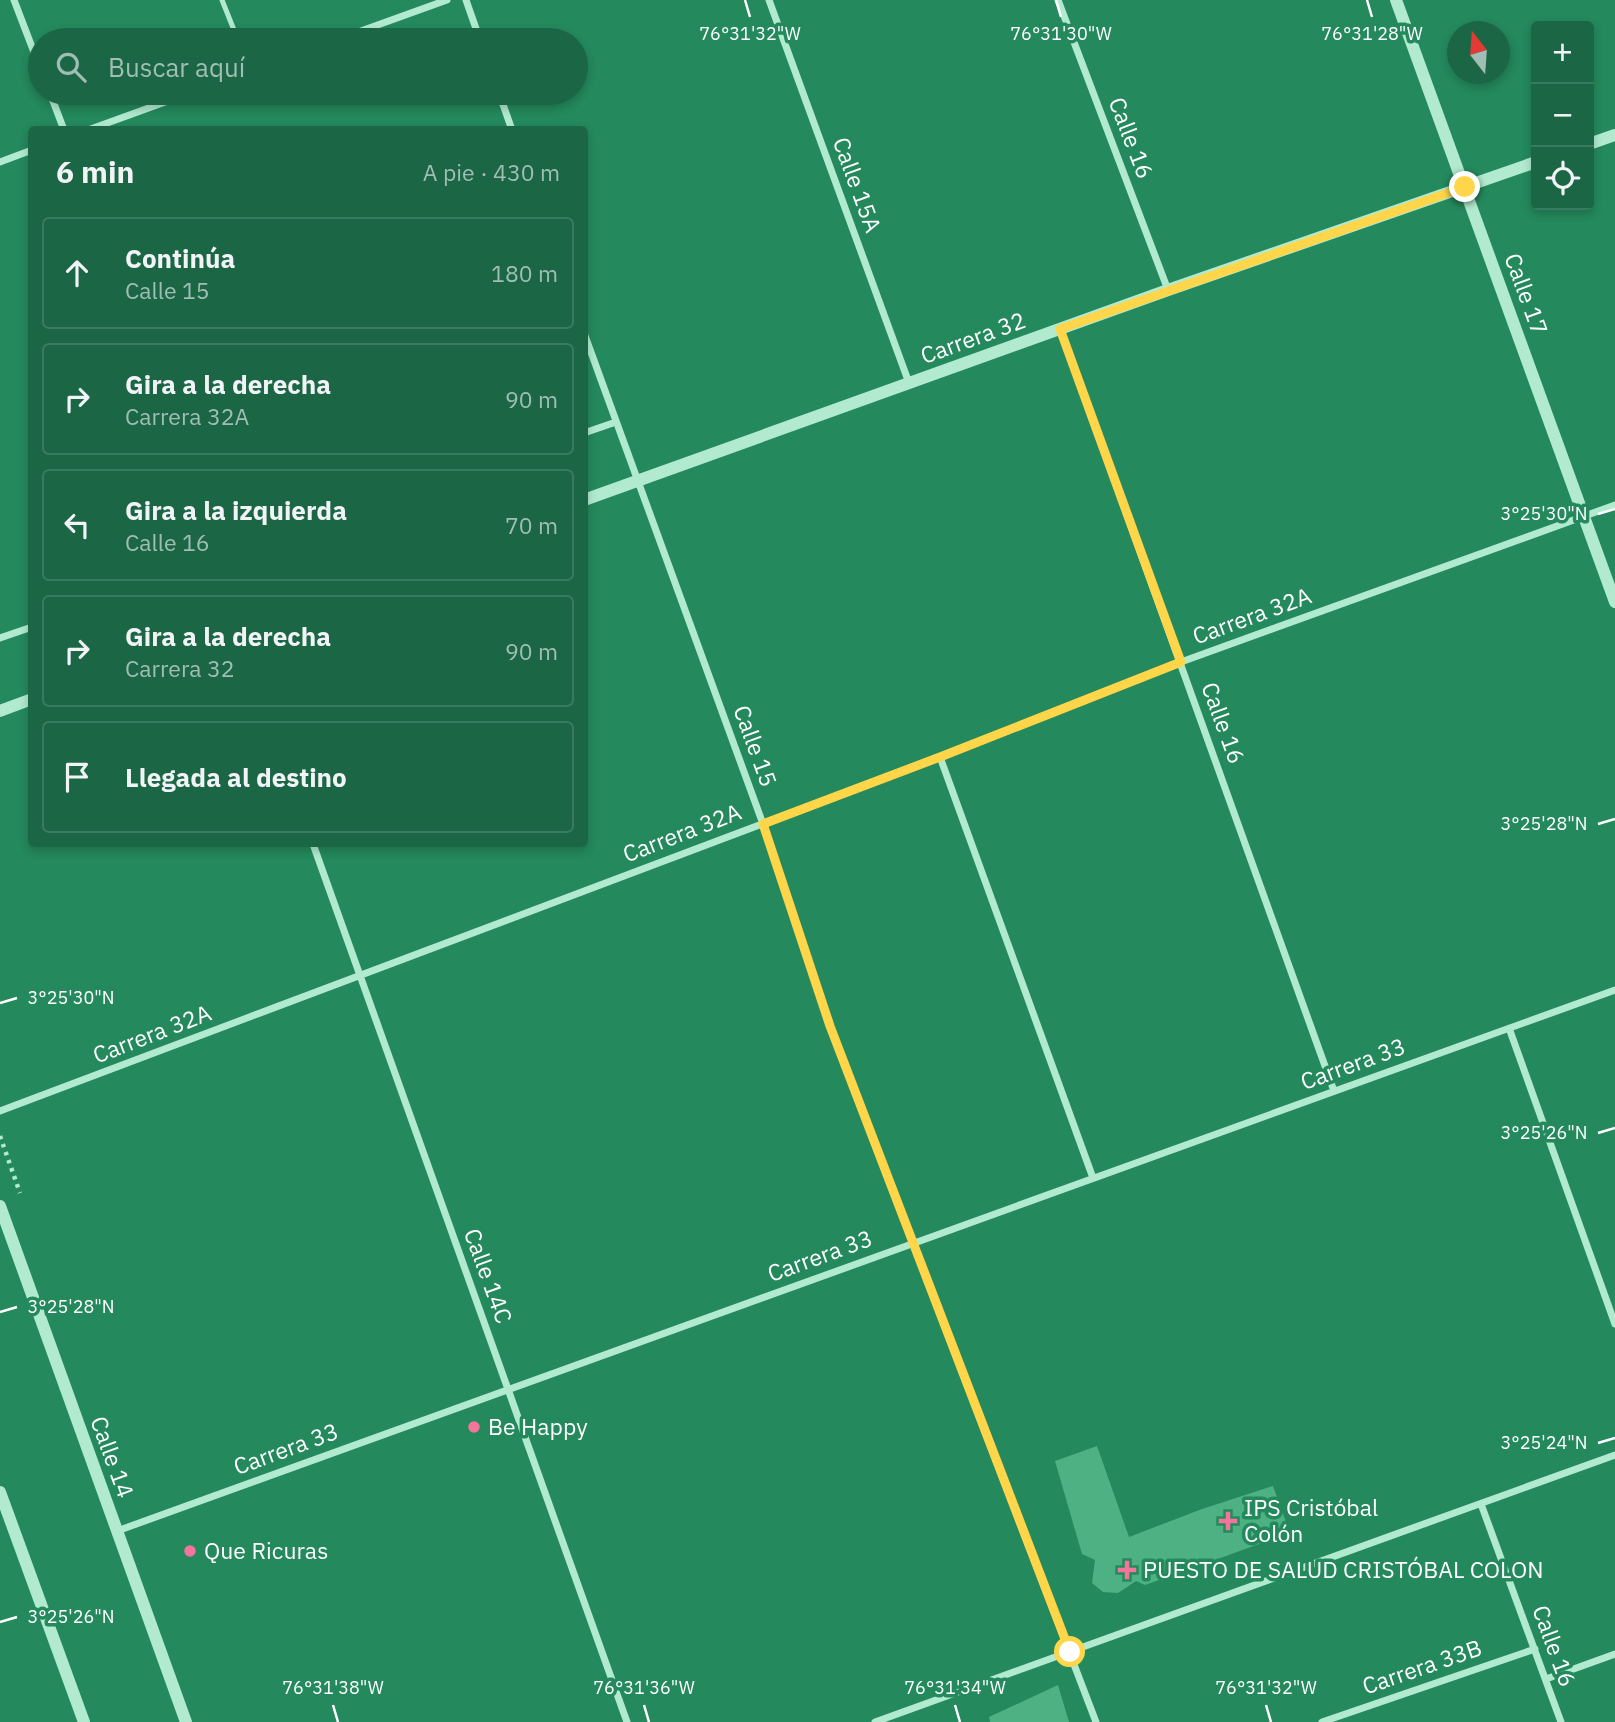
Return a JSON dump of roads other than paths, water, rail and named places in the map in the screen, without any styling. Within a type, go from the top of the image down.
[{"type":"street","points":[[14,0],[28,37]]},
{"type":"street","points":[[369,28],[447,0]]},
{"type":"street","points":[[466,0],[476,28]]},
{"type":"street","name":"Calle 15A","points":[[769,0],[909,383]]},
{"type":"street","name":"Calle 16","points":[[1058,0],[1168,290]]},
{"type":"street","name":"Calle 17","points":[[1396,0],[1615,602]]},
{"type":"street","points":[[55,105],[62,126]]},
{"type":"street","points":[[99,126],[157,105]]},
{"type":"street","points":[[503,105],[511,126]]},
{"type":"street","points":[[1594,142],[1615,135]]},
{"type":"street","points":[[0,162],[28,152]]},
{"type":"street","name":"Carrera 32","points":[[588,499],[1168,290],[1531,164]]},
{"type":"street","name":"Calle 16","points":[[1060,329],[1334,1091]]},
{"type":"street","name":"Calle 15","points":[[588,344],[763,824],[830,1026],[1096,1722]]},
{"type":"street","points":[[588,432],[616,422]]},
{"type":"street","name":"Carrera 32A","points":[[0,1111],[940,757],[1181,662],[1615,505]]},
{"type":"street","points":[[0,638],[28,628]]},
{"type":"street","points":[[0,711],[28,700]]},
{"type":"street","points":[[940,757],[1093,1178]]},
{"type":"street","name":"Calle 14C","points":[[314,847],[627,1722]]},
{"type":"street","name":"Carrera 33","points":[[117,1531],[1615,990]]},
{"type":"street","points":[[1509,1028],[1615,1324]]},
{"type":"street","name":"Calle 14","points":[[0,1206],[186,1722]]},
{"type":"street","points":[[875,1722],[1615,1455]]},
{"type":"street","points":[[0,1492],[84,1722]]},
{"type":"street","name":"Calle 16","points":[[1481,1504],[1561,1722]]},
{"type":"street","name":"Carrera 33B","points":[[1322,1722],[1535,1649]]},
{"type":"street","points":[[1546,1679],[1615,1654]]},
{"type":"lane","points":[[222,0],[232,28]]},
{"type":"place","name":"Be Happy","points":[[474,1427]]},
{"type":"place","name":"IPS Cristóbal Colón","points":[[1228,1521]]},
{"type":"place","name":"Que Ricuras","points":[[190,1551]]},
{"type":"place","name":"PUESTO DE SALUD CRISTÓBAL COLON","points":[[1127,1570]]}]
